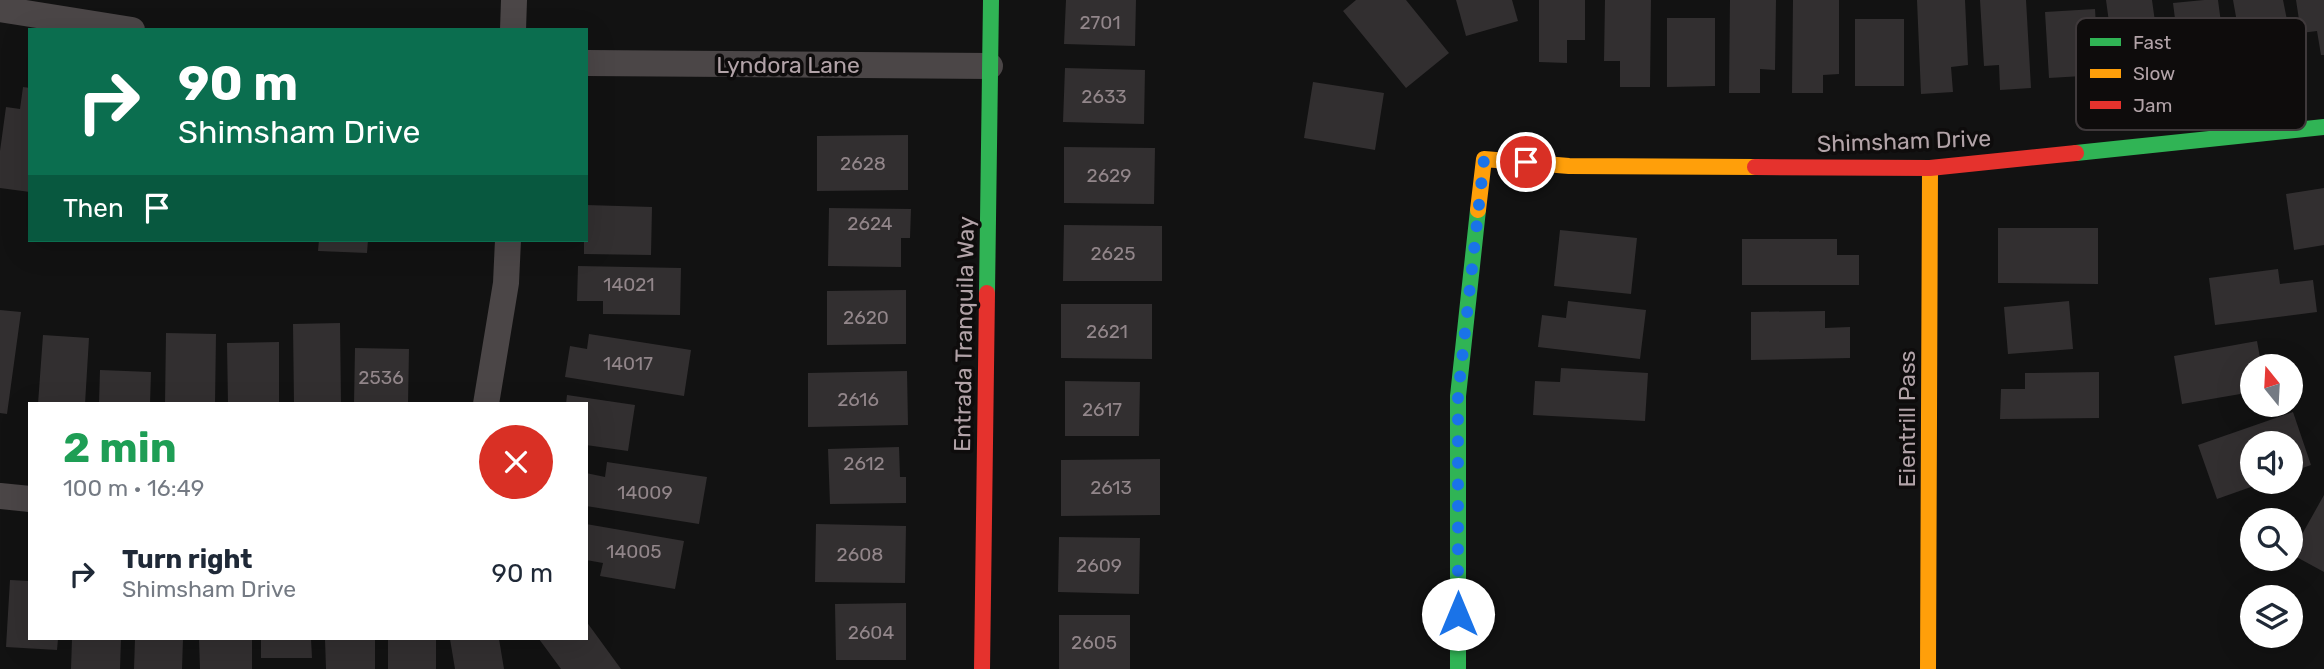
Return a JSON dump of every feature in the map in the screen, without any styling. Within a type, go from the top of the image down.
[{"type":"street","points":[[513,28],[514,0]]},
{"type":"street","name":"Entrada Tranquila Way","points":[[982,669],[990,0]]},
{"type":"street","points":[[0,9],[119,28]]},
{"type":"street","name":"Lyndora Lane","points":[[588,63],[990,66]]},
{"type":"street","name":"Shimsham Drive","points":[[2306,129],[2324,127]]},
{"type":"street","name":"Shimsham Drive","points":[[1458,669],[1458,396],[1484,159],[1569,166],[1930,168],[2295,130]]},
{"type":"street","name":"Eientrill Pass","points":[[1928,669],[1930,168]]},
{"type":"street","points":[[486,402],[506,283],[508,242]]},
{"type":"street","points":[[0,496],[28,499]]},
{"type":"building","points":[[1066,0],[1136,0],[1135,46],[1064,44]]},
{"type":"building","points":[[1356,0],[1406,0],[1449,53],[1406,88],[1343,11]]},
{"type":"building","points":[[1456,0],[1512,0],[1518,21],[1466,36]]},
{"type":"building","points":[[1539,0],[1585,0],[1585,40],[1567,40],[1567,63],[1539,62]]},
{"type":"building","points":[[1605,0],[1651,0],[1650,87],[1620,87],[1620,61],[1604,61]]},
{"type":"building","points":[[1730,0],[1776,0],[1775,70],[1760,69],[1760,93],[1729,93]]},
{"type":"building","points":[[1793,0],[1839,0],[1839,74],[1823,75],[1823,93],[1792,93]]},
{"type":"building","points":[[1917,0],[1965,0],[1968,65],[1951,67],[1953,92],[1921,94]]},
{"type":"building","points":[[1980,0],[2026,0],[2031,88],[2000,90],[1999,65],[1984,66]]},
{"type":"building","points":[[2106,0],[2152,0],[2154,18],[2108,18]]},
{"type":"building","points":[[2218,0],[2220,18],[2175,18],[2173,3]]},
{"type":"building","points":[[2233,0],[2283,0],[2287,18],[2236,18]]},
{"type":"building","points":[[2296,0],[2324,0],[2324,55],[2321,55],[2317,31],[2306,32],[2306,18],[2299,18]]},
{"type":"building","points":[[2095,9],[2096,18],[2076,18],[2076,76],[2049,78],[2045,12]]},
{"type":"building","points":[[1667,18],[1715,18],[1715,86],[1667,87]]},
{"type":"building","points":[[1855,19],[1904,19],[1904,86],[1855,86]]},
{"type":"building","points":[[1065,68],[1145,70],[1144,124],[1063,122]]},
{"type":"building","points":[[1313,82],[1384,93],[1375,150],[1304,138]]},
{"type":"building","points":[[23,87],[28,88],[28,192],[0,188],[0,151],[6,107],[20,109]]},
{"type":"building","points":[[908,135],[908,190],[817,191],[817,136]]},
{"type":"building","points":[[1064,147],[1155,148],[1154,204],[1064,203]]},
{"type":"building","points":[[2324,188],[2324,245],[2294,250],[2286,194]]},
{"type":"building","points":[[588,205],[652,207],[651,255],[584,254],[584,242],[588,242]]},
{"type":"building","points":[[829,208],[911,209],[910,238],[901,238],[901,267],[828,266]]},
{"type":"building","points":[[1064,225],[1162,226],[1162,281],[1063,281]]},
{"type":"building","points":[[1998,228],[2098,228],[2098,284],[1998,283]]},
{"type":"building","points":[[1560,230],[1637,238],[1631,294],[1554,286]]},
{"type":"building","points":[[1742,239],[1837,239],[1837,255],[1859,255],[1859,285],[1742,285]]},
{"type":"building","points":[[319,242],[368,242],[367,253],[318,251]]},
{"type":"building","points":[[578,266],[681,268],[680,315],[603,314],[603,301],[577,301]]},
{"type":"building","points":[[2278,269],[2280,284],[2313,280],[2317,312],[2215,325],[2209,278]]},
{"type":"building","points":[[906,290],[906,344],[827,345],[827,291]]},
{"type":"building","points":[[1568,301],[1646,310],[1640,359],[1538,347],[1542,315],[1566,318]]},
{"type":"building","points":[[2069,301],[2073,349],[2008,354],[2004,307]]},
{"type":"building","points":[[1061,304],[1152,304],[1152,359],[1061,358]]},
{"type":"building","points":[[0,310],[21,312],[7,414],[0,413]]},
{"type":"building","points":[[1825,311],[1825,328],[1850,327],[1850,358],[1751,360],[1751,312]]},
{"type":"building","points":[[340,323],[341,402],[294,402],[293,324]]},
{"type":"building","points":[[166,333],[216,334],[215,402],[165,402]]},
{"type":"building","points":[[589,334],[691,350],[684,396],[565,377],[570,346],[587,349]]},
{"type":"building","points":[[43,335],[89,338],[85,402],[38,402]]},
{"type":"building","points":[[2257,341],[2259,354],[2240,354],[2240,394],[2182,404],[2174,356]]},
{"type":"building","points":[[279,342],[279,402],[228,402],[227,343]]},
{"type":"building","points":[[355,348],[409,349],[408,402],[354,402]]},
{"type":"building","points":[[1561,368],[1648,373],[1645,421],[1533,415],[1535,381],[1560,382]]},
{"type":"building","points":[[100,370],[151,372],[150,402],[99,402]]},
{"type":"building","points":[[907,371],[908,425],[808,427],[808,373]]},
{"type":"building","points":[[2099,372],[2099,418],[2000,419],[2001,389],[2025,389],[2025,373]]},
{"type":"building","points":[[1065,381],[1140,382],[1139,436],[1065,436]]},
{"type":"building","points":[[567,395],[635,405],[628,451],[588,445],[588,402],[566,402]]},
{"type":"building","points":[[2279,417],[2295,417],[2299,431],[2240,431],[2240,491],[2217,499],[2198,445]]},
{"type":"building","points":[[2303,441],[2311,465],[2303,468]]},
{"type":"building","points":[[899,447],[900,477],[906,477],[906,503],[830,504],[828,449]]},
{"type":"building","points":[[1160,459],[1160,515],[1061,516],[1061,460]]},
{"type":"building","points":[[607,462],[707,477],[699,524],[588,506],[588,473],[605,477]]},
{"type":"building","points":[[2324,495],[2324,572],[2303,561],[2303,533]]},
{"type":"building","points":[[588,524],[684,541],[675,589],[600,576],[603,563],[588,560]]},
{"type":"building","points":[[816,524],[906,526],[905,583],[815,582]]},
{"type":"building","points":[[1059,537],[1140,538],[1139,594],[1058,592]]},
{"type":"building","points":[[10,580],[28,581],[28,640],[58,640],[57,650],[6,647]]},
{"type":"building","points":[[906,603],[906,660],[836,660],[835,604]]},
{"type":"building","points":[[1059,615],[1130,615],[1130,669],[1059,669]]},
{"type":"building","points":[[588,624],[621,669],[561,669],[540,640],[588,640]]},
{"type":"building","points":[[72,640],[121,640],[120,669],[71,669]]},
{"type":"building","points":[[135,640],[183,640],[182,669],[134,669]]},
{"type":"building","points":[[199,640],[252,640],[252,669],[200,669]]},
{"type":"building","points":[[261,640],[311,640],[312,658],[261,658]]},
{"type":"building","points":[[325,640],[375,640],[375,669],[326,669]]},
{"type":"building","points":[[388,640],[436,640],[436,669],[388,669]]},
{"type":"building","points":[[450,640],[499,640],[504,669],[455,669]]},
{"type":"traffic: fast","points":[[987,293],[991,0]]},
{"type":"traffic: fast","points":[[2306,129],[2324,127]]},
{"type":"traffic: fast","points":[[2076,153],[2295,130]]},
{"type":"traffic: fast","points":[[1458,669],[1458,396],[1478,210]]},
{"type":"traffic: slow","points":[[1478,210],[1484,159],[1569,166],[1755,167]]},
{"type":"traffic: slow","points":[[1928,669],[1930,168]]},
{"type":"traffic: jam","points":[[1755,167],[1930,168],[2076,153]]},
{"type":"traffic: jam","points":[[982,669],[987,293]]},
{"type":"route","points":[[1458,614],[1458,396],[1484,159],[1526,162]]}]
